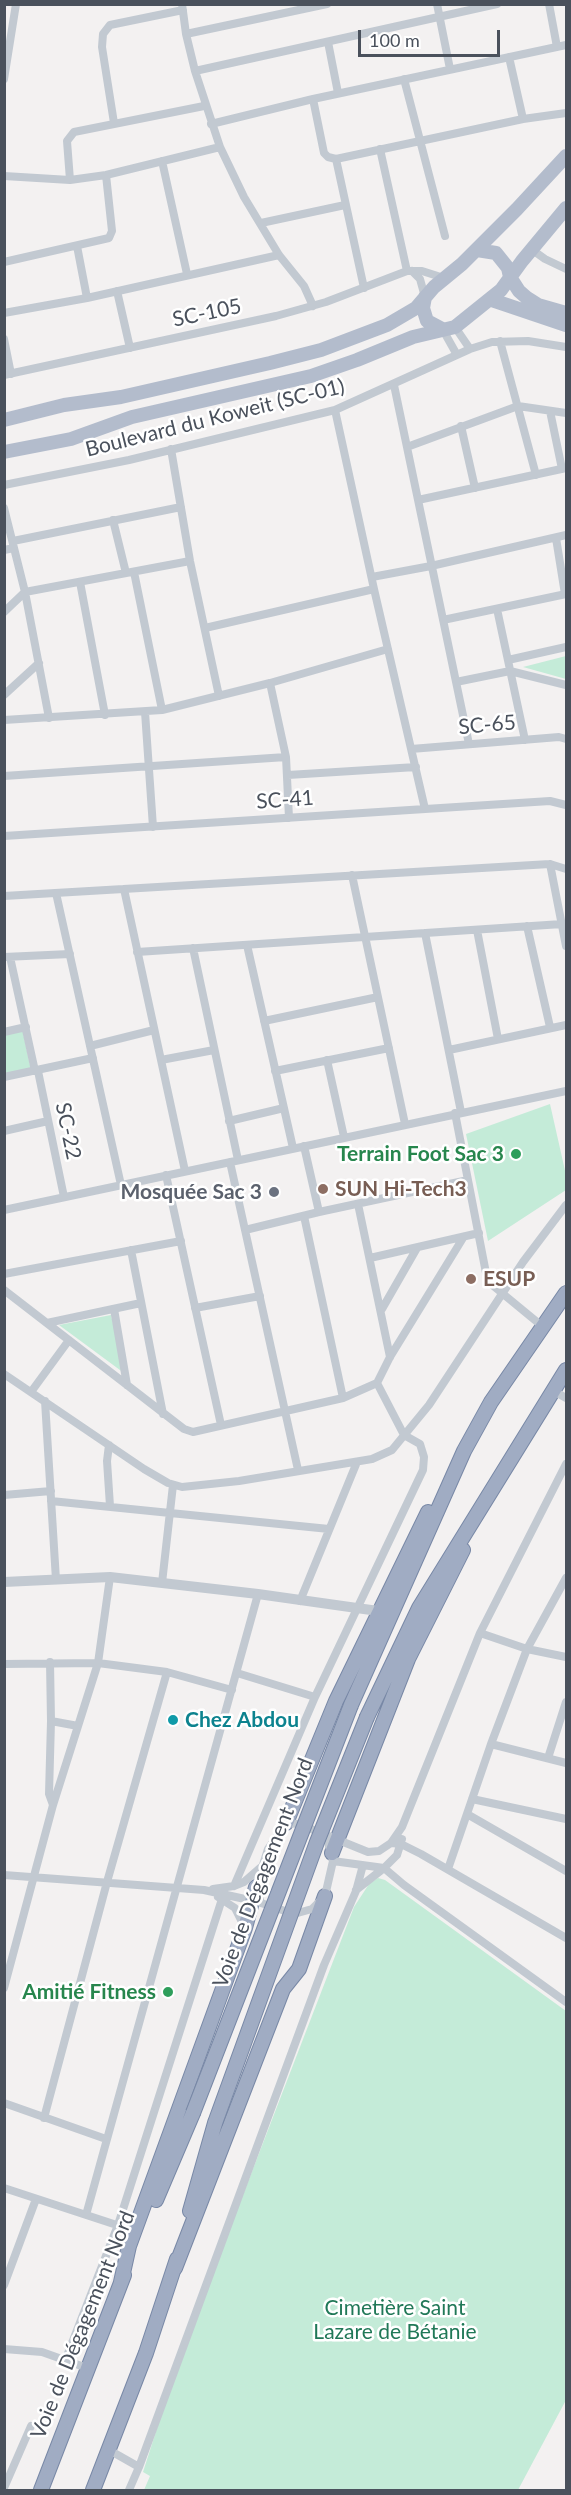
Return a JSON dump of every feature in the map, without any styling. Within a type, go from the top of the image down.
[{"type":"highway","name":"Voie de Dégagement Nord","points":[[41,2490],[121,2282],[193,2113],[351,1705],[464,1451],[490,1402],[567,1293]]},
{"type":"highway","name":"Voie de Dégagement Nord","points":[[93,2490],[146,2353],[175,2268],[215,2123],[317,1842],[367,1717],[419,1608],[552,1390],[567,1370]]},
{"type":"highway","points":[[286,1823],[336,1701],[378,1611],[440,1486],[464,1451]]},
{"type":"highway","points":[[332,1857],[332,1838],[408,1659],[456,1566],[479,1511]]},
{"type":"highway","points":[[121,2282],[129,2246],[256,1896]]},
{"type":"highway","points":[[175,2268],[283,1989],[299,1969],[325,1896]]},
{"type":"main road","points":[[4,420],[64,405],[121,397],[321,351],[387,325],[416,308],[444,278],[477,250],[567,156]]},
{"type":"main road","points":[[4,452],[71,439],[132,417],[310,376],[413,337],[449,328],[492,300],[531,249],[560,219],[567,208]]},
{"type":"main road","points":[[477,250],[496,253],[508,268],[510,277],[519,291],[538,305],[567,313]]},
{"type":"main road","points":[[425,297],[423,308],[427,321],[449,328]]},
{"type":"main road","points":[[492,300],[567,325]]},
{"type":"street","points":[[4,79],[16,4]]},
{"type":"street","points":[[186,34],[327,4]]},
{"type":"street","points":[[437,4],[450,69]]},
{"type":"street","points":[[195,71],[496,4]]},
{"type":"street","points":[[549,4],[557,46]]},
{"type":"street","points":[[114,123],[102,47],[103,34],[110,25],[183,7],[186,34],[204,106],[220,147],[244,197],[279,255],[304,286],[313,306]]},
{"type":"street","points":[[328,42],[338,93]]},
{"type":"street","points":[[211,124],[338,93],[567,45]]},
{"type":"street","points":[[509,57],[523,118]]},
{"type":"street","points":[[404,79],[445,236]]},
{"type":"street","points":[[313,99],[324,153],[336,159],[523,118],[567,113]]},
{"type":"street","points":[[70,180],[67,141],[70,136],[80,130],[204,106]]},
{"type":"street","points":[[4,176],[70,180],[106,175],[220,147]]},
{"type":"street","points":[[380,149],[410,271],[420,279],[425,297]]},
{"type":"street","points":[[336,159],[364,288]]},
{"type":"street","points":[[162,161],[187,274]]},
{"type":"street","points":[[4,262],[104,240],[111,235],[106,175]]},
{"type":"street","points":[[261,223],[345,205]]},
{"type":"street","points":[[77,246],[87,298]]},
{"type":"street","points":[[531,249],[567,270]]},
{"type":"street","points":[[4,313],[87,298],[279,255]]},
{"type":"street","points":[[410,271],[422,271],[444,278]]},
{"type":"street","name":"SC-105","points":[[8,374],[313,306],[410,271]]},
{"type":"street","points":[[117,291],[130,348]]},
{"type":"street","points":[[449,328],[470,349]]},
{"type":"street","points":[[449,328],[457,355]]},
{"type":"street","points":[[4,339],[8,374]]},
{"type":"street","points":[[501,341],[536,475]]},
{"type":"street","name":"Boulevard du Koweit (SC-01)","points":[[4,485],[336,410],[470,349],[501,341],[528,341],[567,347]]},
{"type":"street","points":[[394,385],[469,744]]},
{"type":"street","points":[[407,447],[518,406],[567,413]]},
{"type":"street","points":[[336,410],[374,589],[425,809]]},
{"type":"street","points":[[418,500],[565,468],[550,411]]},
{"type":"street","points":[[460,426],[476,488]]},
{"type":"street","points":[[171,449],[190,561],[219,696]]},
{"type":"street","points":[[4,550],[14,544],[113,520],[181,507]]},
{"type":"street","points":[[4,508],[25,592],[49,717]]},
{"type":"street","points":[[113,520],[130,573],[162,710]]},
{"type":"street","points":[[372,577],[567,535]]},
{"type":"street","points":[[443,620],[566,594],[556,538]]},
{"type":"street","points":[[4,612],[25,592],[190,561]]},
{"type":"street","points":[[80,582],[105,715]]},
{"type":"street","points":[[205,628],[374,589]]},
{"type":"street","points":[[497,609],[525,740]]},
{"type":"street","points":[[508,660],[567,647]]},
{"type":"street","points":[[4,720],[162,710],[270,683],[388,649]]},
{"type":"street","points":[[4,695],[39,663]]},
{"type":"street","points":[[456,682],[510,671],[567,685]]},
{"type":"street","points":[[270,683],[286,757],[290,818]]},
{"type":"street","points":[[146,712],[153,827]]},
{"type":"street","name":"SC-65","points":[[411,749],[559,737],[567,739]]},
{"type":"street","points":[[4,776],[286,757]]},
{"type":"street","points":[[288,775],[416,767]]},
{"type":"street","name":"SC-41","points":[[4,836],[550,801],[567,805]]},
{"type":"street","points":[[4,896],[550,864],[567,869]]},
{"type":"street","points":[[550,864],[567,946]]},
{"type":"street","points":[[352,875],[405,1124]]},
{"type":"street","points":[[123,889],[185,1171]]},
{"type":"street","points":[[56,893],[121,1185]]},
{"type":"street","points":[[137,952],[562,924]]},
{"type":"street","points":[[527,926],[550,1027]]},
{"type":"street","points":[[477,930],[498,1039]]},
{"type":"street","points":[[425,933],[449,1050],[468,1180],[486,1272],[491,1284],[542,1326]]},
{"type":"street","points":[[247,945],[293,1148]]},
{"type":"street","points":[[193,948],[229,1121],[245,1230],[298,1470]]},
{"type":"street","points":[[7,957],[70,954]]},
{"type":"street","name":"SC-22","points":[[7,957],[26,1027],[64,1197]]},
{"type":"street","points":[[264,1021],[378,997]]},
{"type":"street","points":[[449,1050],[567,1025]]},
{"type":"street","points":[[4,1032],[26,1027]]},
{"type":"street","points":[[90,1046],[154,1030]]},
{"type":"street","points":[[275,1071],[389,1048]]},
{"type":"street","points":[[161,1060],[214,1050]]},
{"type":"street","points":[[4,1077],[93,1058]]},
{"type":"street","points":[[327,1060],[344,1137]]},
{"type":"street","points":[[4,1210],[567,1091]]},
{"type":"street","points":[[229,1121],[284,1108]]},
{"type":"street","points":[[4,1131],[48,1121]]},
{"type":"street","points":[[304,1146],[319,1212]]},
{"type":"street","points":[[166,1175],[221,1425]]},
{"type":"street","points":[[245,1230],[468,1180]]},
{"type":"street","points":[[358,1204],[382,1309],[390,1357]]},
{"type":"street","points":[[4,1374],[144,1469],[173,1485],[187,1487],[207,1485],[357,1462],[389,1452],[429,1405],[523,1262],[567,1205]]},
{"type":"street","points":[[304,1216],[343,1398]]},
{"type":"street","points":[[370,1258],[479,1233]]},
{"type":"street","points":[[4,1290],[188,1432],[343,1398],[377,1383],[390,1357],[463,1238]]},
{"type":"street","points":[[4,1274],[181,1240]]},
{"type":"street","points":[[382,1309],[417,1248]]},
{"type":"street","points":[[131,1250],[163,1414]]},
{"type":"street","points":[[195,1308],[260,1296]]},
{"type":"street","points":[[47,1323],[141,1302]]},
{"type":"street","points":[[114,1308],[127,1385]]},
{"type":"street","points":[[31,1392],[69,1340]]},
{"type":"street","points":[[234,1886],[315,1697],[423,1470],[424,1457],[420,1444],[404,1435],[377,1383]]},
{"type":"street","points":[[552,1390],[567,1398]]},
{"type":"street","points":[[45,1401],[56,1580]]},
{"type":"street","points":[[109,1444],[107,1461],[110,1506]]},
{"type":"street","points":[[300,1601],[357,1462]]},
{"type":"street","points":[[256,1896],[261,1867],[268,1849],[286,1823],[298,1824],[368,1852],[379,1851],[391,1843],[402,1827],[480,1633],[566,1467]]},
{"type":"street","points":[[162,1583],[173,1485]]},
{"type":"street","points":[[4,1494],[51,1491]]},
{"type":"street","points":[[51,1501],[328,1529]]},
{"type":"street","points":[[4,1582],[110,1577],[378,1611]]},
{"type":"street","points":[[4,1988],[53,1805],[98,1663],[110,1577]]},
{"type":"street","points":[[448,1869],[527,1649],[567,1578]]},
{"type":"street","points":[[86,2215],[258,1594]]},
{"type":"street","points":[[480,1633],[527,1649],[567,1657]]},
{"type":"street","points":[[50,1662],[49,1794],[53,1805]]},
{"type":"street","points":[[4,1664],[98,1663],[167,1672],[232,1690]]},
{"type":"street","points":[[44,2118],[107,1882],[167,1672]]},
{"type":"street","points":[[237,1673],[315,1697]]},
{"type":"street","points":[[548,1758],[566,1705]]},
{"type":"street","points":[[51,1721],[78,1726]]},
{"type":"street","points":[[491,1744],[567,1763]]},
{"type":"street","points":[[472,1799],[567,1819]]},
{"type":"street","points":[[467,1814],[567,1871]]},
{"type":"street","points":[[356,1891],[393,1861],[401,1844],[402,1827]]},
{"type":"street","points":[[391,1843],[401,1844],[448,1869],[567,1938]]},
{"type":"street","points":[[4,1875],[34,1875],[256,1896],[294,1914],[312,1909],[325,1896],[332,1857],[384,1868],[399,1882],[567,2002]]},
{"type":"street","points":[[129,2490],[324,1965],[356,1891],[363,1865]]},
{"type":"street","points":[[204,1890],[234,1886],[261,1867]]},
{"type":"street","points":[[204,1890],[235,1908],[245,1928]]},
{"type":"street","points":[[65,2361],[118,2225],[222,1899]]},
{"type":"street","points":[[4,2103],[106,2139]]},
{"type":"street","points":[[4,2188],[135,2231]]},
{"type":"street","points":[[4,2285],[36,2199]]},
{"type":"street","points":[[4,2349],[42,2352],[87,2368]]},
{"type":"street","points":[[5,2487],[31,2426]]},
{"type":"street","points":[[109,2450],[139,2467]]},
{"type":"green space","points":[[566,656],[566,679],[523,667]]},
{"type":"green space","points":[[22,1028],[31,1070],[5,1075],[5,1031]]},
{"type":"green space","name":"Terrain Foot Sac 3","points":[[550,1104],[566,1175],[566,1190],[488,1241],[466,1134]]},
{"type":"green space","points":[[111,1315],[124,1373],[59,1325]]},
{"type":"green space","name":"Cimetière Saint Lazare de Bétanie","points":[[378,1878],[385,1880],[566,2011],[566,2400],[518,2490],[144,2490],[150,2476],[143,2472],[177,2366],[354,1907],[369,1884]]},
{"type":"place","name":"Terrain Foot Sac 3","points":[[516,1154]]},
{"type":"place","name":"SUN Hi-Tech3","points":[[323,1189]]},
{"type":"place","name":"Mosquée Sac 3","points":[[274,1192]]},
{"type":"place","name":"ESUP","points":[[471,1279]]},
{"type":"place","name":"Chez Abdou","points":[[173,1720]]},
{"type":"place","name":"Amitié Fitness","points":[[168,1992]]}]
